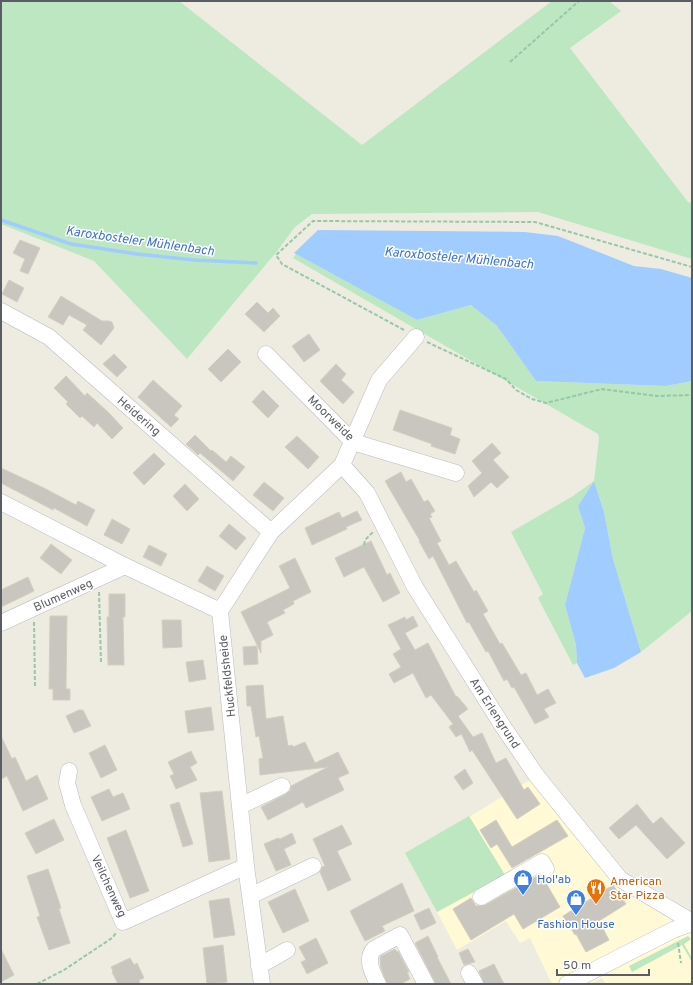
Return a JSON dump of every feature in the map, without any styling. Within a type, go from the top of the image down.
[{"type":"street","name":"Heidering","points":[[1,311],[50,337],[271,532]]},
{"type":"street","points":[[1,502],[125,566],[220,611],[271,532],[342,465],[354,442],[379,380],[416,337]]},
{"type":"street","name":"Moorweide","points":[[266,354],[354,442],[456,473]]},
{"type":"street","name":"Am Erlengrund","points":[[342,465],[367,493],[415,587],[502,725],[536,775],[620,879],[692,922]]},
{"type":"street","name":"Blumenweg","points":[[1,623],[125,566]]},
{"type":"street","name":"Huckfeldsheide","points":[[220,611],[246,866],[262,984]]},
{"type":"street","name":"Veilchenweg","points":[[69,771],[67,783],[73,805],[123,922],[246,866]]},
{"type":"street","points":[[240,806],[282,786]]},
{"type":"street","points":[[481,897],[542,862],[546,869]]},
{"type":"street","points":[[250,896],[313,866]]},
{"type":"street","points":[[567,984],[673,930],[692,922]]},
{"type":"street","points":[[378,984],[371,967],[371,953],[374,949],[400,935],[426,984]]},
{"type":"street","points":[[259,966],[287,950]]},
{"type":"path","points":[[510,62],[579,1]]},
{"type":"path","points":[[692,267],[535,222],[313,221],[276,255],[282,264],[416,337],[506,379],[516,390],[532,399],[546,403],[602,389],[657,396],[692,395]]},
{"type":"path","points":[[98,578],[101,663]]},
{"type":"path","points":[[34,608],[35,687]]},
{"type":"path","points":[[37,984],[64,970],[112,938],[123,922]]},
{"type":"path","points":[[673,930],[680,947],[681,963]]},
{"type":"shaded area","points":[[533,778],[617,883],[692,926],[692,984],[606,984],[602,978],[590,984],[552,984],[530,938],[520,943],[506,921],[457,950],[437,912],[505,875],[469,817]]},
{"type":"green space","points":[[1,1],[179,1],[362,145],[552,1],[609,1],[621,11],[570,48],[688,202],[692,203],[692,259],[538,212],[312,214],[295,227],[278,250],[187,359],[94,261],[1,224]]},
{"type":"green space","points":[[296,254],[417,320],[471,305],[497,326],[536,381],[666,386],[692,381],[692,611],[641,652],[613,559],[604,512],[594,481],[599,439],[598,434],[293,258]]},
{"type":"green space","points":[[594,481],[578,506],[585,528],[565,605],[576,645],[577,663],[573,665],[538,598],[543,594],[511,532],[573,496]]},
{"type":"green space","points":[[469,816],[505,875],[437,912],[405,853]]},
{"type":"green space","points":[[688,936],[691,939],[684,944],[692,958],[692,962],[682,945],[632,972],[629,966]]},
{"type":"water","points":[[318,230],[525,232],[558,236],[634,266],[661,269],[692,278],[692,381],[666,386],[536,381],[497,326],[471,305],[417,320],[294,253]]},
{"type":"water","points":[[594,481],[604,512],[613,559],[641,652],[614,668],[585,678],[577,663],[576,645],[565,605],[585,528],[578,506]]},
{"type":"building","points":[[20,240],[40,248],[28,274],[20,271],[25,259],[13,253]]},
{"type":"building","points":[[9,280],[24,288],[17,302],[2,294]]},
{"type":"building","points":[[61,296],[102,321],[112,322],[114,328],[101,345],[83,330],[87,325],[69,315],[63,325],[48,317]]},
{"type":"building","points":[[257,302],[268,313],[273,308],[280,316],[264,332],[245,314]]},
{"type":"building","points":[[309,334],[320,350],[304,362],[292,346]]},
{"type":"building","points":[[228,349],[241,362],[221,382],[208,369]]},
{"type":"building","points":[[114,354],[127,367],[117,377],[103,364]]},
{"type":"building","points":[[336,364],[346,374],[341,380],[354,392],[343,404],[320,381]]},
{"type":"building","points":[[66,376],[85,396],[87,393],[123,428],[112,439],[97,423],[94,427],[82,416],[80,418],[66,404],[68,402],[54,388]]},
{"type":"building","points":[[153,380],[182,406],[174,415],[179,419],[171,427],[138,397]]},
{"type":"building","points":[[263,390],[279,406],[268,418],[252,402]]},
{"type":"building","points":[[400,410],[452,428],[450,435],[460,439],[455,454],[431,446],[432,444],[393,430]]},
{"type":"building","points":[[195,435],[211,451],[212,450],[226,462],[231,456],[245,467],[233,481],[200,453],[198,455],[186,444]]},
{"type":"building","points":[[297,436],[319,457],[308,469],[285,447]]},
{"type":"building","points":[[492,443],[501,453],[493,460],[509,477],[497,488],[491,482],[474,497],[468,486],[482,473],[472,461]]},
{"type":"building","points":[[154,453],[165,464],[144,485],[133,473]]},
{"type":"building","points":[[1,468],[76,505],[78,501],[95,510],[87,526],[54,508],[53,510],[1,483]]},
{"type":"building","points":[[401,472],[406,482],[411,479],[424,502],[428,500],[435,511],[430,514],[432,517],[429,518],[441,541],[437,543],[449,565],[456,561],[474,592],[476,590],[488,611],[483,614],[500,644],[502,643],[521,675],[526,673],[537,695],[548,689],[556,703],[544,709],[549,717],[535,724],[514,687],[512,688],[507,679],[504,681],[488,651],[486,652],[469,622],[467,623],[433,556],[429,559],[385,481]]},
{"type":"building","points":[[264,482],[284,498],[273,511],[253,495]]},
{"type":"building","points":[[185,484],[199,499],[187,511],[173,496]]},
{"type":"building","points":[[357,511],[362,520],[346,527],[347,529],[312,545],[305,528],[339,512],[342,518]]},
{"type":"building","points":[[112,519],[130,529],[122,544],[104,535]]},
{"type":"building","points":[[229,524],[246,538],[236,550],[219,536]]},
{"type":"building","points":[[371,541],[387,575],[390,573],[400,593],[383,602],[364,567],[344,577],[335,558]]},
{"type":"building","points":[[51,544],[72,560],[61,574],[40,558]]},
{"type":"building","points":[[149,545],[167,554],[161,566],[143,557]]},
{"type":"building","points":[[295,558],[311,592],[293,601],[294,604],[283,610],[285,613],[267,622],[273,635],[261,641],[261,653],[241,612],[290,588],[279,566]]},
{"type":"building","points":[[207,566],[224,576],[215,591],[198,581]]},
{"type":"building","points":[[28,577],[34,591],[1,607],[1,590]]},
{"type":"building","points":[[109,594],[125,594],[125,617],[123,617],[124,665],[108,665],[107,617],[109,617]]},
{"type":"building","points":[[50,616],[67,616],[66,689],[70,689],[70,700],[53,700],[53,689],[49,689]]},
{"type":"building","points":[[413,616],[418,626],[405,633],[415,650],[428,643],[456,697],[457,696],[468,709],[458,716],[473,737],[482,733],[496,763],[506,758],[524,790],[528,787],[540,804],[517,819],[472,750],[470,752],[461,734],[456,737],[449,727],[453,724],[431,695],[426,698],[413,673],[394,683],[389,674],[401,667],[393,654],[401,649],[388,625],[405,617],[406,620]]},
{"type":"building","points":[[162,620],[181,620],[182,647],[163,648]]},
{"type":"building","points":[[257,646],[258,664],[244,665],[243,647]]},
{"type":"building","points":[[203,660],[206,679],[189,682],[186,662]]},
{"type":"building","points":[[263,685],[266,719],[283,716],[288,746],[292,745],[293,747],[305,742],[315,763],[338,752],[349,773],[338,778],[344,790],[306,808],[303,802],[268,820],[261,807],[286,794],[290,791],[291,786],[328,767],[260,775],[259,759],[263,758],[259,736],[256,737],[251,706],[247,706],[246,686]]},
{"type":"building","points":[[211,707],[214,730],[188,733],[185,711]]},
{"type":"building","points":[[79,710],[83,710],[91,726],[74,733],[66,716]]},
{"type":"building","points":[[1,736],[12,759],[15,757],[26,781],[37,775],[48,799],[23,811],[7,776],[1,779]]},
{"type":"building","points":[[105,745],[117,770],[101,778],[89,753]]},
{"type":"building","points":[[191,751],[197,763],[190,767],[197,780],[176,789],[170,776],[174,774],[168,762]]},
{"type":"building","points":[[465,769],[473,783],[463,790],[454,777]]},
{"type":"building","points":[[109,789],[113,797],[123,793],[130,809],[102,821],[91,797]]},
{"type":"building","points":[[222,791],[230,859],[209,862],[200,793]]},
{"type":"building","points":[[179,802],[193,844],[183,847],[170,805]]},
{"type":"building","points":[[637,804],[653,824],[661,817],[685,843],[667,859],[636,825],[619,839],[609,828]]},
{"type":"building","points":[[54,819],[64,840],[36,854],[25,833]]},
{"type":"building","points":[[496,820],[512,847],[557,820],[568,836],[512,868],[497,844],[491,848],[480,830]]},
{"type":"building","points":[[342,825],[352,844],[337,851],[351,880],[328,891],[320,872],[322,867],[325,866],[313,839]]},
{"type":"building","points":[[126,830],[149,891],[130,898],[107,838]]},
{"type":"building","points":[[292,833],[296,843],[284,849],[291,865],[276,871],[264,844]]},
{"type":"building","points":[[48,869],[61,908],[59,909],[70,943],[49,950],[37,917],[40,916],[27,876]]},
{"type":"building","points":[[539,875],[543,878],[560,907],[523,929],[514,914],[471,940],[453,909],[471,898],[476,906],[485,905]]},
{"type":"building","points":[[402,883],[414,911],[382,926],[385,931],[365,941],[350,911]]},
{"type":"building","points":[[613,885],[626,904],[599,921],[609,940],[586,952],[576,934],[575,935],[563,916]]},
{"type":"building","points":[[295,889],[309,921],[283,933],[268,902]]},
{"type":"building","points":[[229,898],[235,935],[214,938],[209,901]]},
{"type":"building","points":[[429,908],[436,923],[421,930],[414,915]]},
{"type":"building","points":[[428,936],[451,984],[436,984],[415,943]]},
{"type":"building","points":[[316,938],[328,963],[307,974],[301,962],[306,960],[299,947]]},
{"type":"building","points":[[223,945],[227,982],[207,984],[203,948]]},
{"type":"building","points":[[1,949],[14,975],[1,982]]},
{"type":"building","points":[[395,949],[397,952],[398,951],[409,972],[407,972],[410,979],[401,984],[387,984],[381,968],[380,959],[381,956]]},
{"type":"building","points":[[468,949],[475,962],[464,965],[459,953]]},
{"type":"building","points":[[130,958],[134,965],[137,963],[144,978],[139,980],[140,984],[118,984],[111,967]]},
{"type":"building","points":[[494,964],[504,984],[484,984],[479,971]]},
{"type":"waterway","name":"Karoxbosteler Mühlenbach","points":[[1,220],[71,244],[137,254],[194,260],[256,263]]},
{"type":"place","name":"Hol'ab","points":[[523,896]]},
{"type":"place","name":"American Star Pizza","points":[[596,905]]},
{"type":"place","name":"Fashion House","points":[[576,916]]}]
